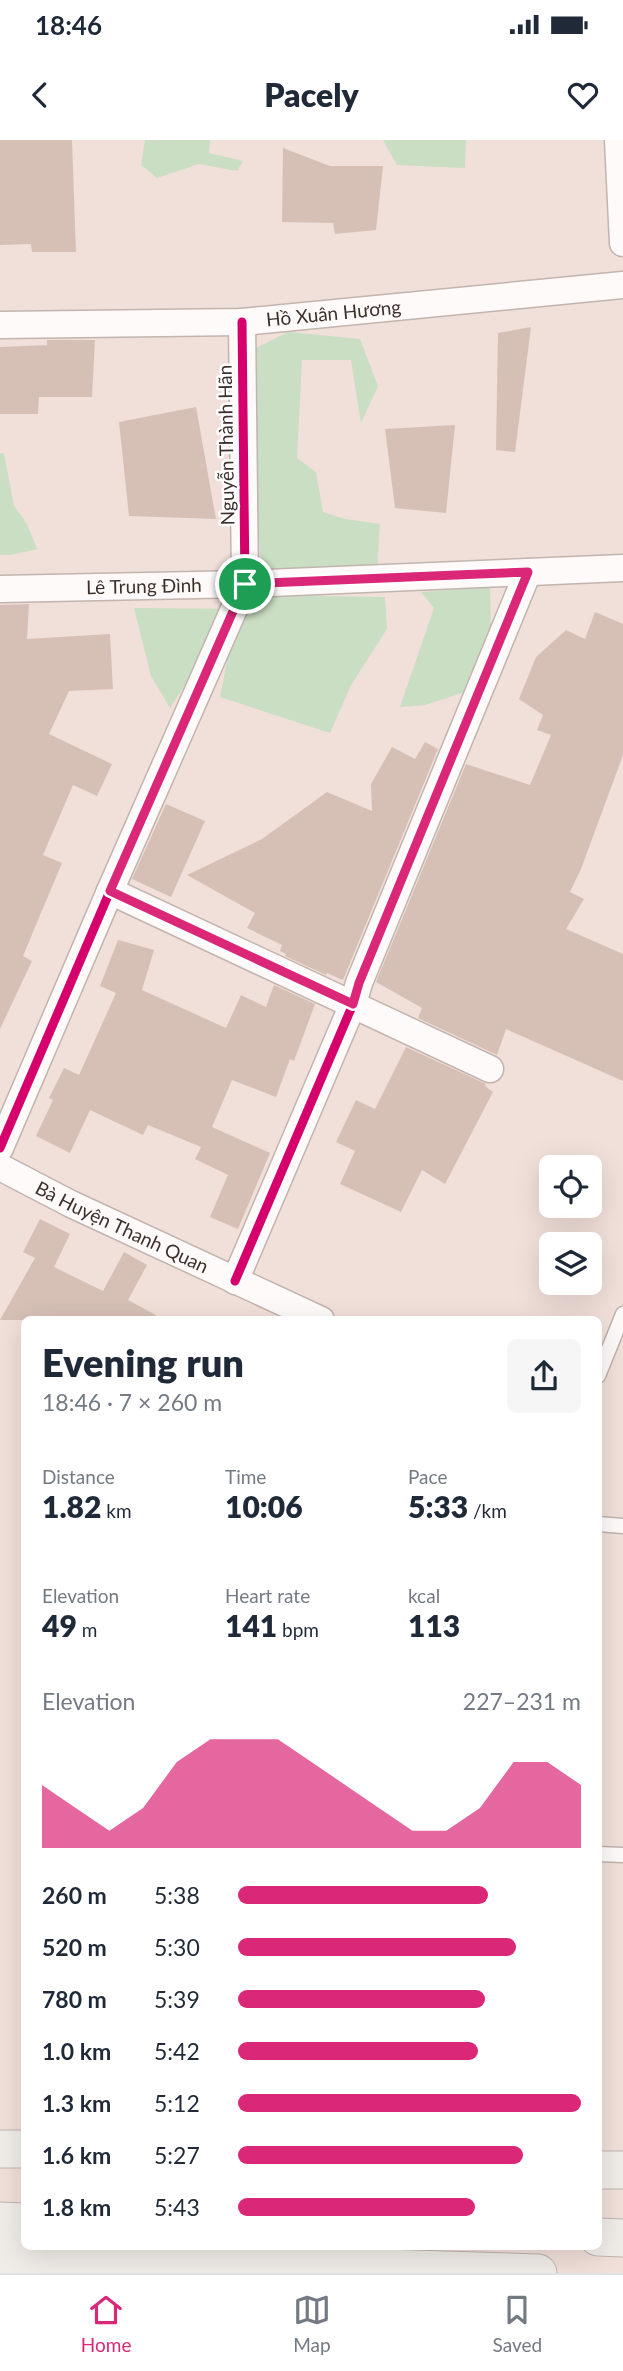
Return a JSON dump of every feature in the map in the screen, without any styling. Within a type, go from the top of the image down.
[{"type":"main road","points":[[0,2149],[21,2149]]},
{"type":"main road","points":[[602,2170],[623,2171]]},
{"type":"main road","points":[[0,2221],[21,2222]]},
{"type":"main road","points":[[602,2237],[623,2238]]},
{"type":"main road","points":[[0,2256],[538,2273]]},
{"type":"street","points":[[618,140],[623,243]]},
{"type":"street","name":"Hồ Xuân Hương","points":[[0,325],[242,321],[623,285]]},
{"type":"street","name":"Nguyễn Thành Hãn","points":[[0,1148],[245,584],[242,321]]},
{"type":"street","name":"Lê Trung Đình","points":[[0,589],[245,584],[623,568]]},
{"type":"street","points":[[235,1281],[353,1004],[359,983],[528,572]]},
{"type":"street","points":[[110,891],[490,1069]]},
{"type":"street","name":"Bà Huyện Thanh Quan","points":[[0,1167],[312,1316]]},
{"type":"lane","points":[[602,1366],[623,1314]]},
{"type":"lane","points":[[602,1524],[623,1526]]},
{"type":"lane","points":[[602,1854],[623,1855]]},
{"type":"green space","points":[[145,140],[210,140],[209,153],[243,161],[237,171],[199,164],[157,178],[141,165]]},
{"type":"green space","points":[[383,140],[466,140],[465,168],[397,165]]},
{"type":"green space","points":[[288,332],[360,339],[378,386],[361,423],[351,360],[302,360],[297,458],[316,472],[323,512],[345,519],[380,524],[377,570],[262,573],[251,449],[254,349]]},
{"type":"green space","points":[[0,453],[4,454],[14,506],[27,524],[37,549],[0,555]]},
{"type":"green space","points":[[490,587],[491,629],[481,687],[425,705],[400,707],[434,608],[421,592]]},
{"type":"green space","points":[[240,595],[385,597],[387,629],[351,685],[330,733],[220,697]]},
{"type":"green space","points":[[134,608],[234,609],[170,708],[151,676]]},
{"type":"building","points":[[0,140],[72,140],[76,252],[32,252],[31,244],[0,245]]},
{"type":"building","points":[[283,148],[330,166],[383,166],[376,230],[335,234],[333,223],[282,222]]},
{"type":"building","points":[[531,327],[515,452],[496,450],[498,333]]},
{"type":"building","points":[[47,340],[95,340],[92,397],[39,397],[38,414],[0,414],[0,347],[47,345]]},
{"type":"building","points":[[196,407],[216,519],[129,516],[119,422]]},
{"type":"building","points":[[455,425],[446,513],[395,508],[385,429]]},
{"type":"building","points":[[29,604],[27,639],[110,634],[113,689],[69,691],[49,734],[112,764],[97,796],[73,785],[43,855],[62,863],[23,956],[32,961],[0,1029],[0,605]]},
{"type":"building","points":[[595,612],[623,624],[623,755],[570,892],[584,899],[566,929],[623,954],[623,1081],[506,1029],[497,1055],[418,1018],[422,1008],[376,982],[466,764],[530,785],[551,735],[537,730],[543,715],[519,699],[536,657],[566,630],[585,639]]},
{"type":"building","points":[[425,742],[438,749],[343,980],[285,956],[286,954],[280,951],[282,945],[247,928],[255,913],[187,875],[262,839],[327,792],[372,811],[371,784],[392,747],[415,759]]},
{"type":"building","points":[[166,804],[205,821],[171,897],[132,879]]},
{"type":"building","points":[[118,940],[154,950],[142,990],[226,1028],[241,995],[266,1007],[274,985],[315,1004],[294,1061],[290,1059],[276,1097],[232,1080],[212,1127],[270,1153],[238,1229],[210,1217],[228,1175],[195,1159],[201,1147],[148,1125],[143,1135],[90,1110],[70,1153],[36,1136],[53,1100],[49,1098],[64,1068],[79,1075],[116,993],[100,986]]},
{"type":"building","points":[[406,1047],[486,1084],[493,1092],[445,1184],[422,1170],[401,1212],[340,1184],[355,1151],[336,1142],[356,1100],[375,1109]]},
{"type":"building","points":[[40,1219],[70,1234],[54,1267],[103,1291],[124,1252],[147,1265],[128,1300],[158,1316],[21,1316],[21,1320],[0,1320],[35,1258],[23,1252]]},
{"type":"cycle path","points":[[0,1148],[245,584],[242,322]]},
{"type":"cycle path","points":[[235,1281],[353,1004],[359,983],[528,572]]},
{"type":"route","points":[[528,572],[359,983],[353,1004],[110,891],[245,584],[528,572]]}]
